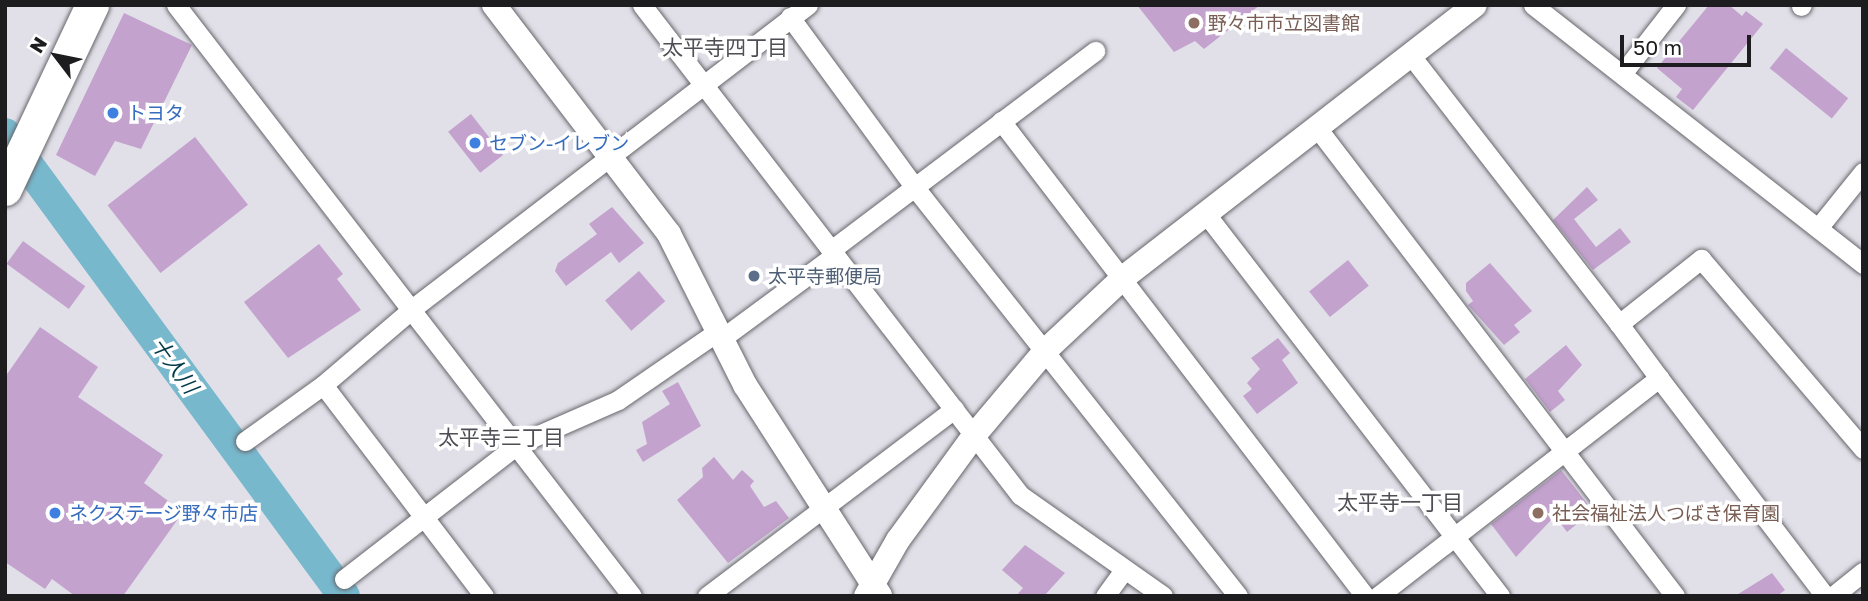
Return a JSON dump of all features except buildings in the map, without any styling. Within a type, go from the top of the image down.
[{"type":"highway","points":[[16,167],[92,5]]},
{"type":"street","points":[[176,5],[518,444],[632,596]]},
{"type":"street","points":[[494,5],[669,234],[719,336],[874,592]]},
{"type":"street","points":[[642,5],[954,409],[976,433],[1020,495],[1163,596]]},
{"type":"street","points":[[245,442],[323,385],[413,308],[610,154],[705,86],[808,5]]},
{"type":"street","points":[[874,592],[898,540],[976,433],[1046,350],[1123,278],[1412,57],[1475,5]]},
{"type":"street","points":[[1533,5],[1863,264]]},
{"type":"street","points":[[1622,74],[1676,5]]},
{"type":"street","points":[[790,17],[916,189],[1238,596]]},
{"type":"street","points":[[344,579],[518,444],[618,400],[719,336],[1095,51]]},
{"type":"street","points":[[1412,57],[1825,596]]},
{"type":"street","points":[[1001,121],[1365,596]]},
{"type":"street","points":[[1318,129],[1562,452],[1675,596]]},
{"type":"street","points":[[1818,228],[1863,172]]},
{"type":"street","points":[[1206,214],[1500,596]]},
{"type":"street","points":[[1619,324],[1701,259],[1863,449]]},
{"type":"street","points":[[1378,596],[1659,378]]},
{"type":"street","points":[[323,385],[425,516],[477,593]]},
{"type":"street","points":[[707,596],[822,505],[954,409]]},
{"type":"street","points":[[1105,596],[1124,570]]},
{"type":"street","points":[[1833,596],[1863,572]]},
{"type":"waterway","name":"十人川","points":[[5,134],[344,596]]},
{"type":"place","name":"野々市市立図書館","points":[[1194,23]]},
{"type":"place","name":"トヨタ","points":[[113,113]]},
{"type":"place","name":"セブン-イレブン","points":[[475,143]]},
{"type":"place","name":"太平寺郵便局","points":[[754,276]]},
{"type":"place","name":"ネクステージ野々市店","points":[[55,513]]},
{"type":"place","name":"社会福祉法人つばき保育園","points":[[1538,513]]},
{"type":"district","name":"太平寺四丁目","points":[[725,47]]},
{"type":"district","name":"太平寺三丁目","points":[[501,437]]},
{"type":"district","name":"太平寺一丁目","points":[[1400,502]]}]
